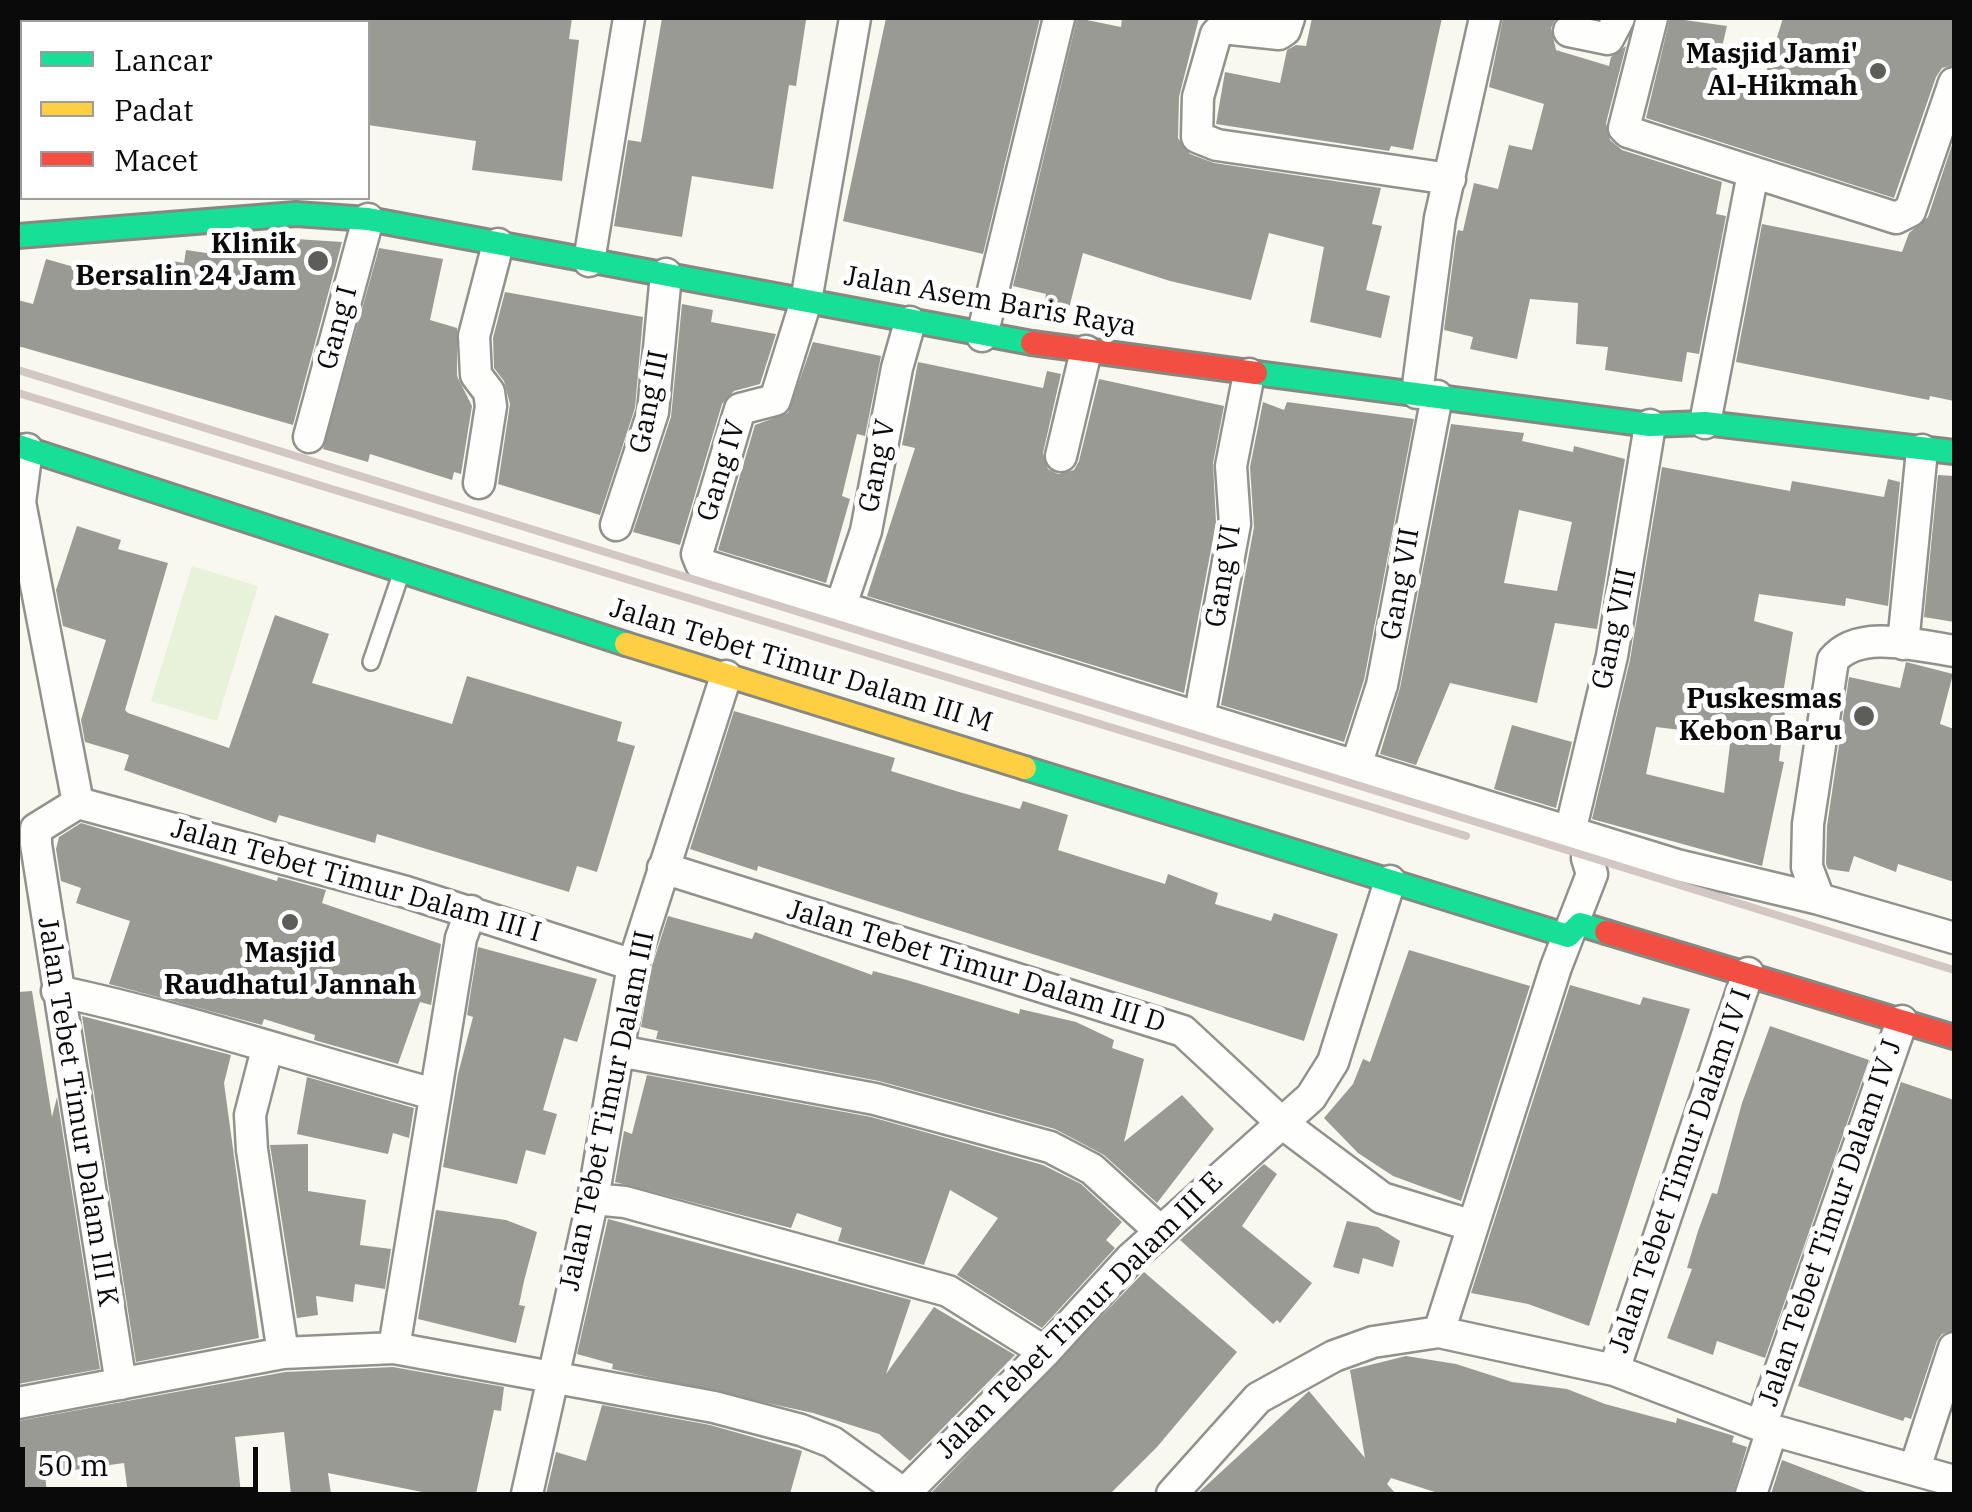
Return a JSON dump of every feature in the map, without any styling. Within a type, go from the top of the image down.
[{"type":"street","points":[[589,261],[629,18]]},
{"type":"street","points":[[806,302],[855,18]]},
{"type":"street","points":[[982,336],[1060,18]]},
{"type":"street","points":[[1288,18],[1286,30],[1279,34],[1222,28],[1216,34],[1198,96],[1195,131],[1205,143],[1450,179]]},
{"type":"street","name":"Gang VII","points":[[1354,768],[1382,685],[1427,394],[1440,218],[1484,18]]},
{"type":"street","points":[[1570,31],[1608,39],[1618,18]]},
{"type":"street","points":[[1652,18],[1624,128],[1754,173],[1902,217],[1910,211],[1954,83]]},
{"type":"street","points":[[1705,423],[1754,173]]},
{"type":"street","name":"Jalan Asem Baris Raya","points":[[18,236],[296,214],[368,219],[982,336],[1650,425],[1705,423],[1954,452]]},
{"type":"street","name":"Gang I","points":[[310,437],[368,219]]},
{"type":"street","points":[[479,484],[491,398],[476,374],[474,336],[498,244]]},
{"type":"street","name":"Gang III","points":[[616,525],[653,412],[666,274]]},
{"type":"street","name":"Gang IV","points":[[806,302],[775,400],[740,409],[697,554],[701,564],[840,608]]},
{"type":"street","name":"Gang V","points":[[840,608],[866,532],[897,368],[910,322]]},
{"type":"street","points":[[1061,456],[1086,350]]},
{"type":"street","name":"Gang VI","points":[[1199,718],[1235,524],[1231,466],[1249,374]]},
{"type":"street","name":"Gang VIII","points":[[1439,1332],[1470,1225],[1592,874],[1582,836],[1650,425]]},
{"type":"street","points":[[22,447],[20,502],[78,803]]},
{"type":"street","name":"Jalan Tebet Timur Dalam III M","points":[[22,447],[726,676],[1568,936]]},
{"type":"street","points":[[1904,644],[1922,450]]},
{"type":"street","points":[[840,608],[1582,836],[1753,886],[1819,899],[1954,938]]},
{"type":"street","points":[[1819,899],[1807,866],[1808,824],[1833,660],[1851,645],[1904,644],[1954,650]]},
{"type":"street","name":"Jalan Tebet Timur Dalam III","points":[[527,1494],[593,1200],[633,964],[726,676]]},
{"type":"street","name":"Jalan Tebet Timur Dalam III K","points":[[78,803],[27,830],[120,1384]]},
{"type":"street","name":"Jalan Tebet Timur Dalam III I","points":[[78,803],[471,911],[633,964]]},
{"type":"street","name":"Jalan Tebet Timur Dalam III D","points":[[663,868],[1183,1032],[1282,1123],[1382,1198],[1470,1225]]},
{"type":"street","name":"Jalan Tebet Timur Dalam III E","points":[[904,1494],[1046,1352],[1160,1230],[1311,1096],[1333,1062],[1390,881]]},
{"type":"street","points":[[394,1348],[460,938],[471,911]]},
{"type":"street","points":[[1568,936],[1580,924],[1954,1037]]},
{"type":"street","name":"Jalan Tebet Timur Dalam IV I","points":[[1614,1370],[1748,973]]},
{"type":"street","points":[[57,991],[151,1011],[266,1049],[434,1094]]},
{"type":"street","name":"Jalan Tebet Timur Dalam IV J","points":[[1751,1494],[1767,1428],[1902,1021]]},
{"type":"street","points":[[266,1049],[250,1114],[252,1150],[283,1353]]},
{"type":"street","points":[[619,1051],[875,1100],[1050,1147],[1092,1169],[1160,1230]]},
{"type":"street","points":[[593,1200],[625,1202],[900,1274],[948,1291],[1046,1352]]},
{"type":"street","points":[[1172,1494],[1258,1398],[1334,1356],[1372,1342],[1439,1332],[1614,1370],[1767,1428],[1954,1482]]},
{"type":"street","points":[[18,1402],[283,1353],[394,1348],[714,1407],[801,1430],[832,1442],[904,1494]]},
{"type":"street","points":[[1915,1468],[1954,1348]]},
{"type":"lane","points":[[371,662],[402,571]]},
{"type":"green space","points":[[192,566],[258,586],[217,721],[151,701]]},
{"type":"building","points":[[572,18],[569,39],[579,40],[562,181],[472,170],[476,141],[370,125],[368,20]]},
{"type":"building","points":[[662,18],[806,20],[796,86],[789,85],[773,189],[692,176],[682,237],[614,226],[628,140],[641,142]]},
{"type":"building","points":[[886,18],[1040,18],[983,254],[843,221]]},
{"type":"building","points":[[1077,18],[1121,27],[1122,18],[1199,18],[1179,97],[1178,138],[1190,154],[1214,163],[1381,188],[1372,224],[1382,226],[1366,290],[1390,296],[1381,338],[1310,322],[1324,247],[1269,233],[1251,300],[1170,281],[1083,253],[1067,316],[1043,310],[1046,294],[1013,286]]},
{"type":"building","points":[[1312,18],[1442,18],[1413,150],[1391,146],[1389,151],[1216,124],[1225,72],[1280,83],[1287,50],[1296,45],[1306,46]]},
{"type":"building","points":[[1503,18],[1556,18],[1551,28],[1556,50],[1609,66],[1611,57],[1626,46],[1606,123],[1610,140],[1622,150],[1722,182],[1716,214],[1726,216],[1699,354],[1687,352],[1682,382],[1605,370],[1608,347],[1576,344],[1578,303],[1530,299],[1517,359],[1470,349],[1473,337],[1444,330],[1456,238],[1458,230],[1463,231],[1474,183],[1498,189],[1509,145],[1532,150],[1544,104],[1489,87]]},
{"type":"building","points":[[1670,18],[1727,26],[1714,81],[1761,89],[1783,18],[1954,18],[1954,65],[1942,68],[1936,77],[1894,198],[1646,118]]},
{"type":"building","points":[[1954,139],[1954,401],[1930,396],[1929,400],[1736,362],[1762,224],[1902,252],[1909,233],[1928,217]]},
{"type":"building","points":[[269,241],[342,242],[293,425],[18,346],[18,300],[33,304],[46,259],[155,290],[161,259],[184,263],[186,250],[220,255],[222,247],[267,257]]},
{"type":"building","points":[[379,248],[443,259],[430,320],[457,328],[457,376],[472,406],[461,474],[454,472],[452,480],[370,454],[368,462],[323,449]]},
{"type":"building","points":[[505,292],[643,317],[635,408],[600,515],[498,484],[510,404],[504,381],[494,368],[493,338]]},
{"type":"building","points":[[682,304],[713,310],[711,322],[776,334],[760,384],[734,391],[722,404],[680,545],[633,532],[671,417]]},
{"type":"building","points":[[813,342],[881,356],[865,436],[857,434],[842,496],[850,499],[826,583],[718,550],[755,425],[788,413]]},
{"type":"building","points":[[918,362],[1043,388],[1047,371],[1061,374],[1043,453],[1048,469],[1058,474],[1074,470],[1079,461],[1099,379],[1224,406],[1213,463],[1216,523],[1184,693],[867,596],[915,448],[902,445]]},
{"type":"building","points":[[1263,402],[1284,410],[1287,402],[1414,419],[1364,680],[1344,742],[1221,705],[1254,527],[1250,467]]},
{"type":"building","points":[[1451,424],[1524,433],[1522,441],[1573,452],[1574,446],[1625,459],[1597,629],[1555,623],[1537,703],[1450,683],[1416,765],[1380,754],[1400,688]],"holes":[[[1519,510],[1572,522],[1557,591],[1504,583]]]},
{"type":"building","points":[[1662,467],[1790,491],[1792,481],[1884,497],[1888,479],[1900,482],[1888,606],[1846,598],[1845,606],[1759,594],[1754,621],[1793,632],[1780,712],[1785,712],[1779,761],[1784,762],[1762,866],[1592,819],[1630,660]],"holes":[[[1656,727],[1731,736],[1724,793],[1646,774]]]},
{"type":"building","points":[[1938,475],[1954,476],[1954,622],[1924,617]]},
{"type":"building","points":[[77,526],[121,540],[118,549],[168,563],[125,710],[128,713],[229,748],[275,615],[329,634],[312,683],[452,724],[467,676],[622,722],[617,741],[635,746],[597,872],[577,866],[569,892],[377,834],[375,843],[279,815],[276,823],[124,770],[129,755],[85,742],[81,720],[106,640],[63,626],[56,590]]},
{"type":"building","points":[[1906,662],[1953,674],[1940,724],[1954,729],[1954,882],[1898,864],[1896,872],[1854,856],[1849,872],[1828,869],[1826,864],[1827,826],[1849,677],[1900,688]]},
{"type":"building","points":[[734,711],[895,758],[891,771],[1020,809],[1023,801],[1068,815],[1058,850],[1165,884],[1168,874],[1218,893],[1215,904],[1271,921],[1274,913],[1338,934],[1304,1041],[758,866],[757,871],[690,849]]},
{"type":"building","points":[[1512,725],[1572,742],[1556,808],[1494,789]]},
{"type":"building","points":[[81,823],[277,881],[278,877],[326,890],[322,903],[441,944],[431,1005],[420,1002],[398,1064],[314,1040],[315,1035],[264,1019],[262,1025],[109,984],[130,921],[76,903],[81,888],[61,881],[56,849],[59,837]]},
{"type":"building","points":[[668,916],[752,939],[755,932],[872,975],[873,971],[907,980],[1019,1014],[1020,1009],[1076,1022],[1114,1040],[1112,1048],[1144,1059],[1124,1142],[1182,1095],[1214,1129],[1157,1203],[1104,1155],[1055,1129],[879,1081],[656,1039],[658,1031],[641,1027],[651,969]]},
{"type":"building","points":[[478,947],[597,979],[577,1042],[564,1038],[543,1110],[557,1114],[545,1155],[526,1150],[517,1184],[443,1167],[458,1074],[473,1017],[467,1015]]},
{"type":"building","points":[[1409,950],[1530,986],[1461,1201],[1393,1176],[1358,1153],[1324,1118],[1353,1084],[1363,1059],[1370,1062]]},
{"type":"building","points":[[1570,985],[1640,1005],[1643,997],[1690,1009],[1589,1326],[1528,1304],[1471,1293]]},
{"type":"building","points":[[32,991],[52,1117],[57,1097],[100,1369],[18,1384],[18,992]]},
{"type":"building","points":[[82,1016],[231,1055],[224,1083],[259,1338],[136,1362]]},
{"type":"building","points":[[1770,1026],[1869,1060],[1765,1358],[1717,1341],[1713,1355],[1667,1338],[1692,1269],[1687,1268],[1698,1231],[1712,1193],[1717,1194],[1742,1103]]},
{"type":"building","points":[[647,1075],[871,1117],[1043,1165],[1081,1184],[1122,1222],[1106,1240],[1115,1248],[1042,1328],[957,1275],[998,1218],[950,1190],[924,1265],[838,1241],[842,1228],[797,1213],[791,1228],[615,1182],[624,1131],[632,1134]]},
{"type":"building","points":[[307,1077],[414,1108],[409,1138],[393,1133],[388,1154],[297,1134]]},
{"type":"building","points":[[1901,1082],[1954,1100],[1954,1330],[1942,1334],[1937,1341],[1911,1419],[1905,1417],[1903,1421],[1798,1386]]},
{"type":"building","points":[[308,1144],[308,1191],[366,1200],[360,1245],[391,1249],[385,1289],[355,1284],[353,1302],[316,1296],[318,1315],[297,1318],[270,1145]]},
{"type":"building","points":[[1264,1164],[1277,1174],[1242,1226],[1312,1283],[1280,1323],[1277,1320],[1273,1324],[1180,1240]]},
{"type":"building","points":[[436,1210],[506,1220],[537,1232],[519,1305],[525,1306],[516,1343],[418,1319]]},
{"type":"building","points":[[608,1219],[911,1300],[886,1374],[934,1307],[1015,1355],[910,1461],[879,1434],[813,1413],[612,1369],[613,1364],[577,1354]]},
{"type":"building","points":[[1347,1221],[1378,1227],[1400,1241],[1393,1267],[1363,1258],[1359,1274],[1333,1267]]},
{"type":"building","points":[[1144,1272],[1237,1352],[1157,1447],[1110,1494],[930,1494]]},
{"type":"building","points":[[1406,1356],[1456,1364],[1512,1382],[1567,1389],[1605,1404],[1676,1423],[1677,1418],[1734,1436],[1732,1442],[1747,1447],[1733,1494],[1441,1494],[1391,1478],[1387,1484],[1396,1494],[1197,1494],[1309,1391],[1365,1458],[1350,1370]]},
{"type":"building","points":[[393,1367],[504,1387],[501,1411],[494,1410],[476,1494],[432,1494],[328,1473],[331,1494],[291,1494],[284,1432],[235,1437],[241,1494],[128,1494],[124,1463],[45,1474],[47,1494],[18,1494],[18,1421],[285,1372]]},
{"type":"building","points":[[602,1405],[710,1425],[802,1451],[790,1494],[546,1494],[556,1452],[586,1461]]},
{"type":"building","points":[[1782,1460],[1866,1492],[1866,1494],[1771,1494]]},
{"type":"railway","points":[[18,370],[1954,970]]},
{"type":"railway","points":[[18,393],[1466,836]]},
{"type":"traffic: fast","points":[[18,236],[296,214],[368,219],[1032,343]]},
{"type":"traffic: fast","points":[[1256,373],[1650,425],[1705,423],[1954,452]]},
{"type":"traffic: fast","points":[[18,446],[626,644]]},
{"type":"traffic: fast","points":[[1025,768],[1568,936],[1580,924],[1606,932]]},
{"type":"traffic: slow","points":[[626,644],[1025,768]]},
{"type":"traffic: jam","points":[[1032,343],[1256,373]]},
{"type":"traffic: jam","points":[[1606,932],[1954,1037]]},
{"type":"place","name":"Masjid Jami' Al-Hikmah","points":[[1878,71]]},
{"type":"place","name":"Klinik Bersalin 24 Jam","points":[[318,261]]},
{"type":"place","name":"Puskesmas Kebon Baru","points":[[1864,716]]},
{"type":"place","name":"Masjid Raudhatul Jannah","points":[[290,922]]}]
